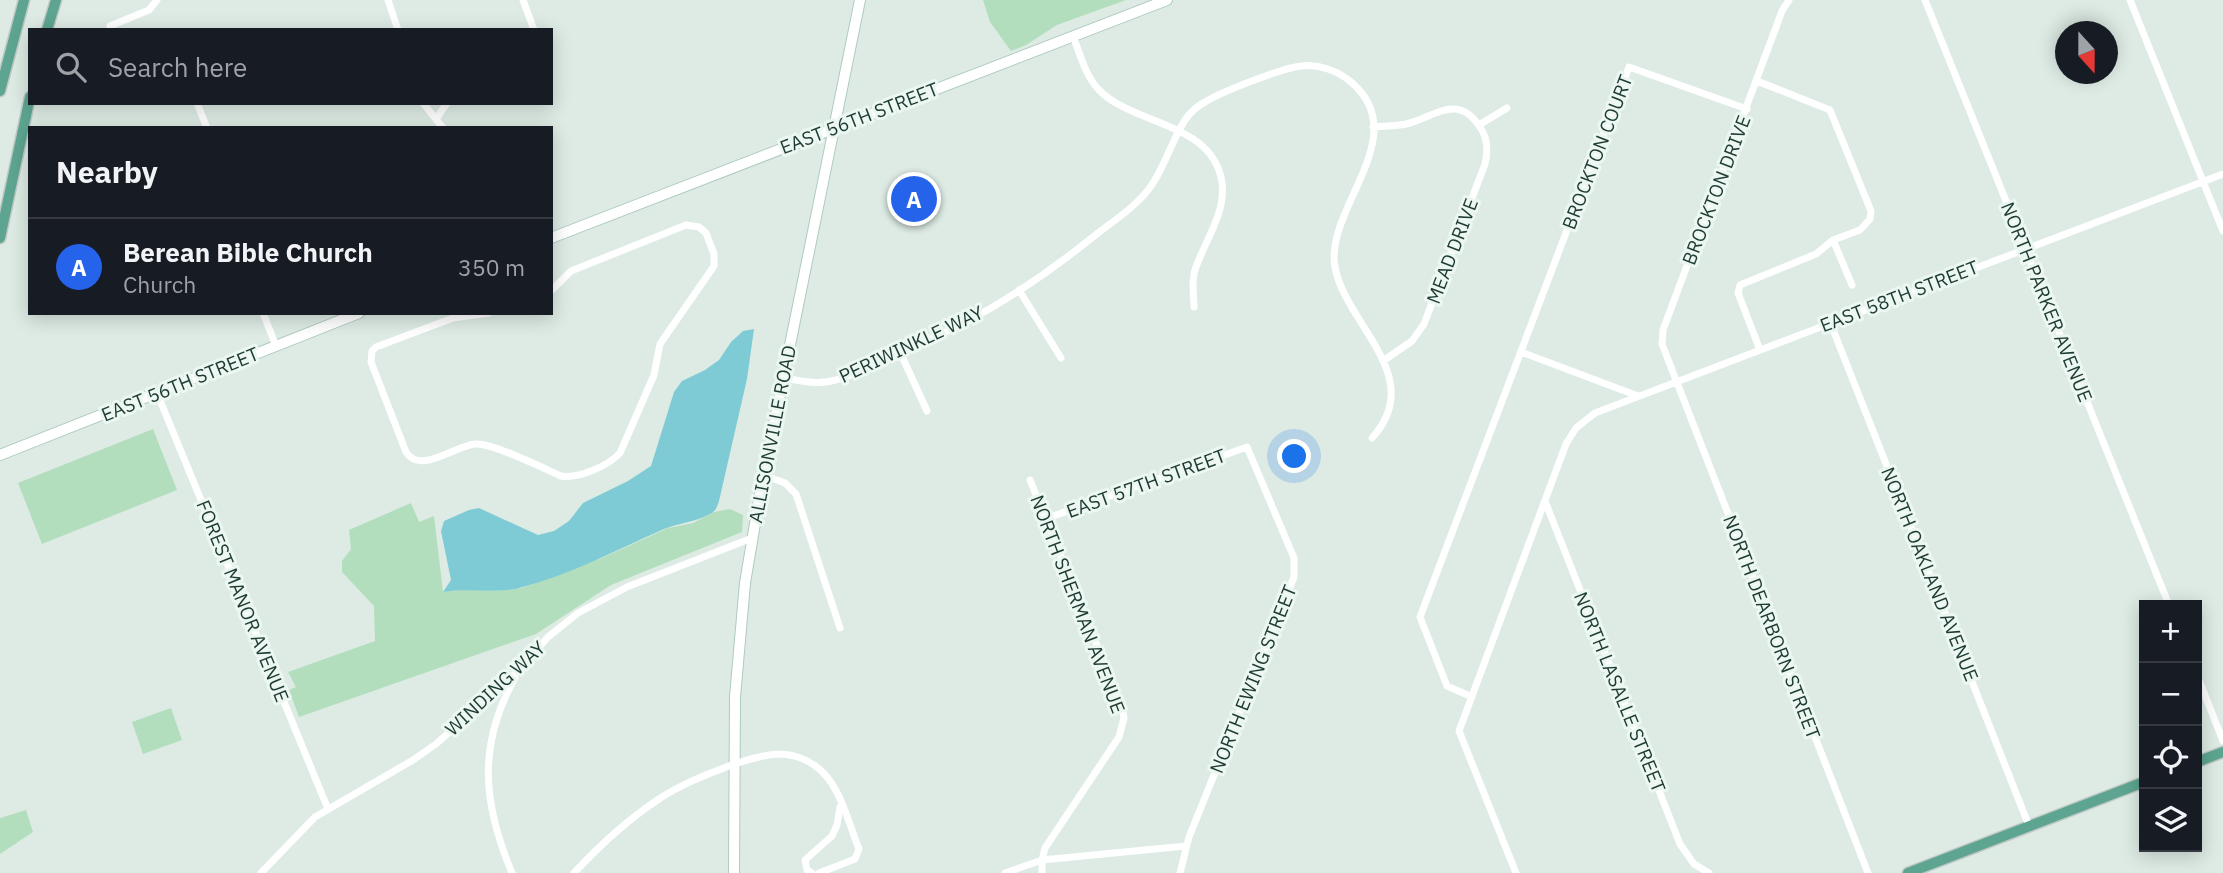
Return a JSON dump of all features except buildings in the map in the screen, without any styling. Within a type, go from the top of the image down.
[{"type":"main road","points":[[0,90],[24,0]]},
{"type":"main road","points":[[48,28],[56,0]]},
{"type":"main road","points":[[0,238],[28,105]]},
{"type":"main road","points":[[2202,760],[2223,752]]},
{"type":"main road","points":[[1915,872],[2139,784]]},
{"type":"street","points":[[110,28],[149,10],[157,0]]},
{"type":"street","points":[[388,0],[397,28]]},
{"type":"street","points":[[523,0],[533,28]]},
{"type":"street","name":"ALLISONVILLE ROAD","points":[[734,873],[737,659],[752,538],[860,0]]},
{"type":"street","name":"EAST 56TH STREET","points":[[553,237],[1167,0]]},
{"type":"street","name":"BROCKTON DRIVE","points":[[1676,382],[1663,349],[1663,330],[1782,11],[1789,0]]},
{"type":"street","name":"NORTH PARKER AVENUE","points":[[1925,0],[2167,600]]},
{"type":"street","points":[[2130,0],[2223,232]]},
{"type":"street","points":[[1073,36],[1088,73],[1100,91],[1114,102],[1195,141],[1208,152],[1219,170],[1222,186],[1219,210],[1194,272],[1194,307]]},
{"type":"street","name":"PERIWINKLE WAY","points":[[782,378],[830,382],[963,324],[1058,265],[1139,201],[1154,182],[1190,114],[1206,100],[1289,68],[1313,66],[1340,74],[1353,84],[1368,104],[1373,127]]},
{"type":"street","name":"BROCKTON COURT","points":[[1472,697],[1447,686],[1420,617],[1629,68],[1747,109]]},
{"type":"street","points":[[1757,81],[1823,105],[1833,115],[1871,211],[1870,219],[1863,228],[1833,240],[1816,254],[1740,285],[1738,293],[1760,350]]},
{"type":"street","points":[[198,105],[206,126]]},
{"type":"street","points":[[425,105],[441,126]]},
{"type":"street","points":[[436,119],[446,105]]},
{"type":"street","points":[[1372,438],[1383,425],[1390,405],[1390,384],[1383,361],[1340,284],[1334,259],[1337,237],[1371,152],[1373,127],[1408,124],[1436,111],[1452,109],[1467,115],[1479,125],[1507,108]]},
{"type":"street","name":"MEAD DRIVE","points":[[1383,361],[1418,335],[1436,295],[1486,160],[1487,144],[1479,125]]},
{"type":"street","name":"EAST 58TH STREET","points":[[1545,501],[1566,444],[1579,425],[1595,413],[2223,174]]},
{"type":"street","points":[[475,315],[453,318],[373,349],[370,358],[405,452],[418,461],[479,444],[564,477],[573,476],[611,461],[623,449],[654,374],[660,344],[712,271],[715,258],[703,229],[686,225],[571,271],[553,289]]},
{"type":"street","points":[[1833,240],[1852,285]]},
{"type":"street","points":[[1019,290],[1061,358]]},
{"type":"street","points":[[264,315],[276,346]]},
{"type":"street","name":"EAST 56TH STREET","points":[[0,455],[354,315]]},
{"type":"street","name":"NORTH OAKLAND AVENUE","points":[[1830,323],[2029,826]]},
{"type":"street","points":[[900,352],[927,411]]},
{"type":"street","points":[[1521,352],[1638,396]]},
{"type":"street","name":"NORTH DEARBORN STREET","points":[[1676,382],[1868,873]]},
{"type":"street","name":"FOREST MANOR AVENUE","points":[[157,393],[328,809]]},
{"type":"street","name":"EAST 57TH STREET","points":[[1045,519],[1247,447]]},
{"type":"street","name":"NORTH EWING STREET","points":[[1180,873],[1186,846],[1295,572],[1294,558],[1247,447]]},
{"type":"street","points":[[763,475],[785,484],[796,494],[840,628]]},
{"type":"street","name":"NORTH SHERMAN AVENUE","points":[[1030,480],[1122,707],[1124,718],[1119,737],[1049,841],[1042,860],[1042,873]]},
{"type":"street","points":[[1516,873],[1459,731],[1545,501]]},
{"type":"street","name":"NORTH LASALLE STREET","points":[[1545,501],[1680,844],[1694,864],[1709,873]]},
{"type":"street","name":"WINDING WAY","points":[[261,873],[315,817],[426,751],[518,671],[548,638],[589,606],[627,587],[752,538]]},
{"type":"street","points":[[512,873],[492,813],[488,764],[497,716],[518,671]]},
{"type":"street","points":[[2202,688],[2223,741]]},
{"type":"street","points":[[574,873],[612,834],[660,797],[734,765],[777,754],[798,757],[823,772],[832,783],[859,849],[855,859],[819,873]]},
{"type":"street","points":[[812,873],[807,870],[805,860],[832,836],[839,817],[839,799]]},
{"type":"street","points":[[1005,873],[1042,860],[1186,846]]},
{"type":"green space","points":[[983,0],[1126,0],[1057,25],[1026,45],[1011,51],[990,22]]},
{"type":"green space","points":[[153,429],[177,490],[42,544],[18,483]]},
{"type":"green space","points":[[411,503],[419,522],[434,516],[443,592],[522,588],[602,558],[668,528],[693,523],[714,512],[730,509],[743,515],[742,532],[611,585],[536,634],[299,717],[289,690],[296,687],[288,672],[375,641],[374,606],[342,572],[342,561],[351,549],[349,530]]},
{"type":"green space","points":[[171,708],[182,740],[143,754],[132,722]]},
{"type":"green space","points":[[26,810],[33,832],[0,854],[0,818]]},
{"type":"water","points":[[754,329],[747,379],[719,501],[714,512],[664,529],[541,582],[513,589],[443,592],[451,580],[441,531],[444,521],[479,508],[538,535],[554,531],[569,521],[583,503],[628,481],[651,466],[674,392],[682,381],[719,360],[731,342],[743,331]]},
{"type":"place","name":"Berean Bible Church","points":[[914,199]]}]
